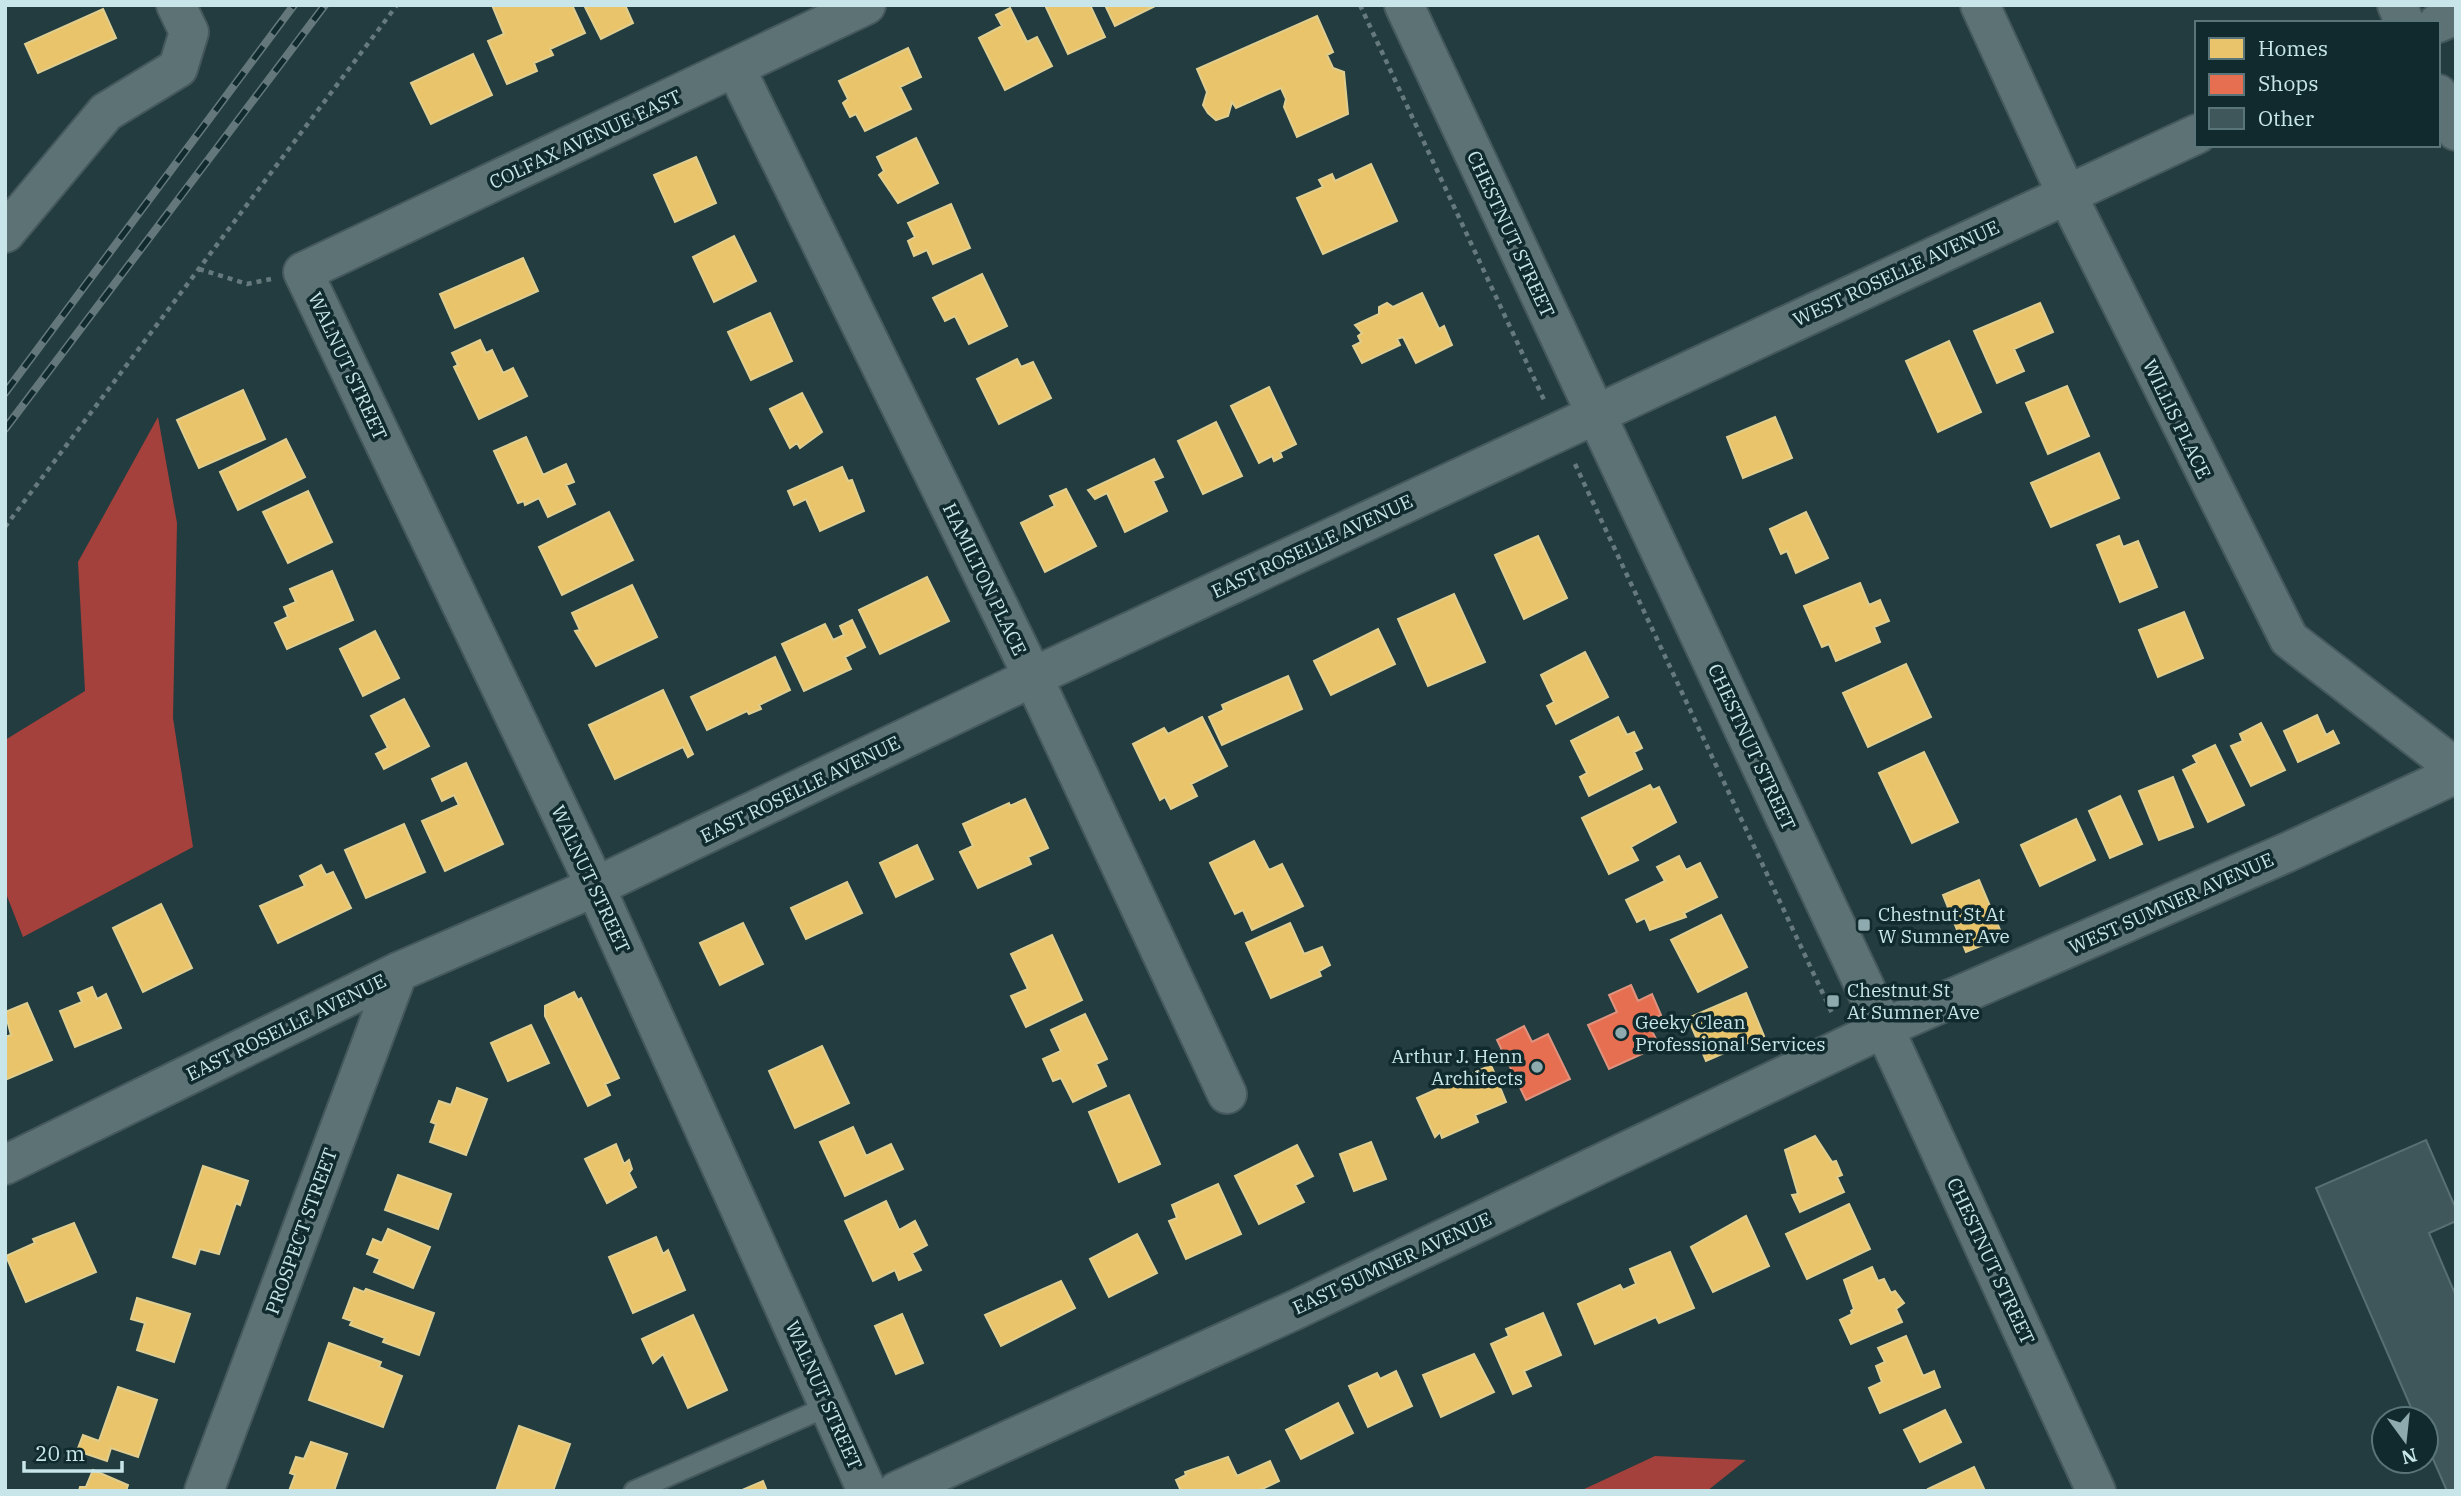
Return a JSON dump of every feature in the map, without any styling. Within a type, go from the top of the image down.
[{"type":"street","name":"COLFAX AVENUE EAST","points":[[303,272],[866,5]]},
{"type":"street","name":"CHESTNUT STREET","points":[[1404,5],[1884,1028],[2096,1491]]},
{"type":"street","name":"WILLIS PLACE","points":[[1980,5],[2066,193],[2289,639],[2456,768]]},
{"type":"street","points":[[2397,5],[2404,21]]},
{"type":"street","points":[[2440,22],[2456,15]]},
{"type":"street","points":[[5,233],[106,112],[178,68],[182,19]]},
{"type":"street","name":"HAMILTON PLACE","points":[[735,67],[1033,677],[1227,1094]]},
{"type":"street","points":[[2440,98],[2456,131]]},
{"type":"street","name":"WEST ROSELLE AVENUE","points":[[1595,414],[2195,135]]},
{"type":"street","name":"WALNUT STREET","points":[[303,272],[595,887],[867,1491]]},
{"type":"street","name":"EAST ROSELLE AVENUE","points":[[5,1166],[398,972],[595,887],[1033,677],[1595,414]]},
{"type":"street","name":"WEST SUMNER AVENUE","points":[[1884,1028],[2288,852],[2456,774]]},
{"type":"street","name":"PROSPECT STREET","points":[[204,1491],[398,972]]},
{"type":"street","name":"EAST SUMNER AVENUE","points":[[897,1491],[1297,1309],[1884,1028]]},
{"type":"lane","points":[[634,1491],[829,1406]]},
{"type":"path","points":[[5,527],[397,5]]},
{"type":"path","points":[[1360,5],[1550,412]]},
{"type":"path","points":[[199,269],[247,284],[303,272]]},
{"type":"path","points":[[1575,464],[1833,1016]]},
{"type":"shaded area","points":[[158,417],[177,523],[173,718],[193,847],[23,937],[5,891],[5,740],[85,691],[78,562]]},
{"type":"shaded area","points":[[1655,1456],[1746,1460],[1707,1491],[1580,1491]]},
{"type":"building: Homes","points":[[492,5],[572,5],[585,33],[550,49],[553,55],[534,63],[537,71],[507,84],[488,41],[504,34]]},
{"type":"building: Homes","points":[[584,5],[625,5],[633,23],[601,39]]},
{"type":"building: Homes","points":[[1045,5],[1090,5],[1105,37],[1068,54]]},
{"type":"building: Homes","points":[[1105,5],[1157,5],[1115,26]]},
{"type":"building: Homes","points":[[1010,8],[1027,42],[1037,37],[1052,66],[1005,90],[979,38],[1002,26],[996,15]]},
{"type":"building: Homes","points":[[103,9],[116,38],[38,73],[25,44]]},
{"type":"building: Homes","points":[[1317,16],[1333,52],[1327,55],[1333,68],[1344,72],[1348,114],[1297,137],[1284,107],[1286,99],[1281,88],[1236,108],[1232,102],[1228,116],[1216,120],[1208,113],[1203,105],[1207,92],[1197,69]]},
{"type":"building: Homes","points":[[908,48],[921,77],[900,87],[911,109],[865,131],[856,114],[850,117],[843,103],[848,99],[839,81]]},
{"type":"building: Homes","points":[[473,54],[492,95],[431,124],[411,83]]},
{"type":"building: Homes","points":[[916,138],[938,183],[898,203],[879,175],[884,171],[877,157]]},
{"type":"building: Homes","points":[[696,157],[716,203],[675,222],[654,175]]},
{"type":"building: Homes","points":[[1371,164],[1397,221],[1323,254],[1297,198],[1323,187],[1319,180],[1332,174],[1335,181]]},
{"type":"building: Homes","points":[[951,204],[970,248],[933,264],[927,250],[914,256],[908,241],[915,237],[908,223]]},
{"type":"building: Homes","points":[[734,236],[756,281],[714,302],[693,257]]},
{"type":"building: Homes","points":[[523,258],[538,291],[455,328],[440,294]]},
{"type":"building: Homes","points":[[982,274],[1007,326],[969,344],[955,316],[945,321],[933,298]]},
{"type":"building: Homes","points":[[1422,293],[1439,329],[1444,326],[1452,345],[1416,363],[1403,337],[1397,339],[1400,345],[1362,363],[1353,346],[1361,342],[1358,336],[1362,333],[1355,325],[1379,314],[1379,307],[1387,303],[1393,307]]},
{"type":"building: Homes","points":[[2040,303],[2053,332],[2014,349],[2024,371],[1997,383],[1974,331]]},
{"type":"building: Homes","points":[[770,313],[792,361],[751,380],[728,332]]},
{"type":"building: Homes","points":[[480,340],[486,353],[492,350],[503,373],[513,368],[527,396],[479,419],[454,367],[458,365],[452,353]]},
{"type":"building: Homes","points":[[1949,341],[1981,412],[1938,432],[1906,361]]},
{"type":"building: Homes","points":[[1017,359],[1021,367],[1033,362],[1051,398],[999,424],[977,379]]},
{"type":"building: Homes","points":[[2067,386],[2089,436],[2048,454],[2026,403]]},
{"type":"building: Homes","points":[[1269,387],[1296,444],[1280,452],[1282,457],[1274,461],[1272,456],[1259,463],[1231,406]]},
{"type":"building: Homes","points":[[243,390],[265,439],[199,468],[177,420]]},
{"type":"building: Homes","points":[[802,393],[822,432],[800,448],[797,443],[790,448],[770,409]]},
{"type":"building: Homes","points":[[1775,417],[1792,458],[1743,478],[1727,437]]},
{"type":"building: Homes","points":[[1216,422],[1242,476],[1203,494],[1178,441]]},
{"type":"building: Homes","points":[[526,437],[543,475],[566,464],[574,482],[566,485],[575,504],[548,517],[539,498],[525,505],[524,501],[518,503],[494,451]]},
{"type":"building: Homes","points":[[286,439],[305,477],[238,510],[220,472]]},
{"type":"building: Homes","points":[[2099,453],[2119,498],[2051,527],[2031,483]]},
{"type":"building: Homes","points":[[1154,459],[1163,477],[1153,481],[1167,511],[1125,532],[1107,493],[1095,499],[1088,490]]},
{"type":"building: Homes","points":[[842,467],[848,481],[852,480],[864,511],[820,531],[806,499],[794,505],[788,491]]},
{"type":"building: Homes","points":[[1066,489],[1096,546],[1045,572],[1021,523],[1055,506],[1050,496]]},
{"type":"building: Homes","points":[[308,491],[332,542],[288,563],[263,512]]},
{"type":"building: Homes","points":[[609,512],[633,560],[562,595],[539,547]]},
{"type":"building: Homes","points":[[1806,512],[1828,558],[1796,573],[1787,551],[1781,554],[1770,529]]},
{"type":"building: Homes","points":[[1538,536],[1567,598],[1524,619],[1495,555]]},
{"type":"building: Homes","points":[[2119,536],[2123,547],[2138,541],[2157,587],[2120,602],[2097,545]]},
{"type":"building: Homes","points":[[332,571],[353,620],[287,649],[275,623],[288,617],[284,607],[296,602],[290,589]]},
{"type":"building: Homes","points":[[927,577],[949,621],[880,654],[859,610]]},
{"type":"building: Homes","points":[[1860,583],[1869,605],[1880,600],[1889,621],[1874,627],[1880,642],[1836,661],[1829,644],[1822,647],[1804,606]]},
{"type":"building: Homes","points":[[632,585],[657,637],[596,666],[575,631],[580,630],[572,613]]},
{"type":"building: Homes","points":[[1454,594],[1485,662],[1428,686],[1398,619]]},
{"type":"building: Homes","points":[[2184,612],[2203,658],[2158,677],[2139,630]]},
{"type":"building: Homes","points":[[852,620],[865,647],[845,657],[851,669],[804,691],[782,644],[825,624],[833,640],[844,635],[840,626]]},
{"type":"building: Homes","points":[[1378,629],[1395,664],[1331,695],[1314,661]]},
{"type":"building: Homes","points":[[375,631],[399,678],[363,696],[340,649]]},
{"type":"building: Homes","points":[[1585,652],[1608,697],[1556,724],[1547,706],[1554,702],[1541,675]]},
{"type":"building: Homes","points":[[775,657],[790,690],[759,705],[761,709],[749,714],[747,711],[707,730],[691,697]]},
{"type":"building: Homes","points":[[1906,664],[1931,717],[1868,747],[1843,693]]},
{"type":"building: Homes","points":[[1288,676],[1302,709],[1222,745],[1209,717],[1224,710],[1222,705]]},
{"type":"building: Homes","points":[[663,690],[693,754],[688,757],[683,747],[615,779],[589,725]]},
{"type":"building: Homes","points":[[404,699],[429,746],[384,769],[376,754],[388,748],[371,716]]},
{"type":"building: Homes","points":[[2317,715],[2326,735],[2333,731],[2339,743],[2298,762],[2284,731]]},
{"type":"building: Homes","points":[[1202,717],[1227,766],[1191,784],[1197,796],[1171,809],[1165,797],[1160,800],[1133,744],[1164,728],[1168,734]]},
{"type":"building: Homes","points":[[1618,717],[1627,735],[1634,732],[1642,748],[1634,752],[1642,769],[1589,796],[1580,777],[1587,773],[1571,741]]},
{"type":"building: Homes","points":[[2261,723],[2285,770],[2251,786],[2231,746],[2243,741],[2240,734]]},
{"type":"building: Homes","points":[[2215,745],[2244,805],[2208,822],[2183,770],[2197,763],[2193,756]]},
{"type":"building: Homes","points":[[1924,752],[1958,822],[1912,843],[1879,773]]},
{"type":"building: Homes","points":[[466,763],[503,844],[445,871],[422,821],[459,805],[454,795],[442,801],[432,779]]},
{"type":"building: Homes","points":[[2173,777],[2193,827],[2159,840],[2139,791]]},
{"type":"building: Homes","points":[[1650,785],[1653,790],[1659,787],[1676,822],[1631,847],[1638,860],[1609,874],[1582,818]]},
{"type":"building: Homes","points":[[2120,796],[2142,844],[2110,858],[2089,811]]},
{"type":"building: Homes","points":[[1025,799],[1048,848],[1028,857],[1031,864],[978,888],[960,852],[973,846],[963,824],[1009,803],[1010,806]]},
{"type":"building: Homes","points":[[2076,819],[2095,860],[2040,886],[2021,845]]},
{"type":"building: Homes","points":[[404,824],[425,872],[366,898],[345,850]]},
{"type":"building: Homes","points":[[1254,841],[1269,870],[1282,864],[1303,906],[1252,930],[1243,910],[1235,914],[1210,863]]},
{"type":"building: Homes","points":[[917,845],[933,879],[896,897],[880,863]]},
{"type":"building: Homes","points":[[1679,856],[1686,870],[1700,863],[1717,897],[1684,913],[1686,917],[1650,930],[1645,918],[1637,922],[1626,900],[1665,881],[1657,867]]},
{"type":"building: Homes","points":[[321,865],[326,875],[333,872],[351,908],[278,943],[260,906],[305,886],[300,876]]},
{"type":"building: Homes","points":[[1979,880],[2003,937],[1966,952],[1943,895]]},
{"type":"building: Homes","points":[[847,882],[862,913],[806,939],[791,908]]},
{"type":"building: Homes","points":[[161,904],[192,968],[143,992],[113,928]]},
{"type":"building: Homes","points":[[1721,915],[1747,967],[1698,992],[1671,940]]},
{"type":"building: Homes","points":[[743,923],[763,964],[720,985],[700,943]]},
{"type":"building: Homes","points":[[1290,923],[1304,954],[1322,947],[1330,965],[1319,971],[1321,976],[1271,998],[1246,943]]},
{"type":"building: Homes","points":[[1052,935],[1082,1000],[1026,1027],[1011,996],[1028,989],[1011,954]]},
{"type":"building: Homes","points":[[92,987],[97,999],[106,994],[121,1028],[75,1047],[60,1011],[82,1002],[78,993]]},
{"type":"building: Homes","points":[[574,992],[578,1000],[581,998],[619,1078],[605,1084],[610,1095],[588,1106],[545,1016],[545,1006]]},
{"type":"building: Homes","points":[[1746,993],[1764,1036],[1706,1061],[1688,1018]]},
{"type":"building: Homes","points":[[27,1003],[52,1060],[5,1080],[5,1037],[11,1035],[5,1012]]},
{"type":"building: Homes","points":[[1085,1014],[1107,1059],[1096,1064],[1106,1086],[1073,1102],[1061,1078],[1053,1081],[1043,1059],[1061,1051],[1051,1030]]},
{"type":"building: Homes","points":[[531,1025],[549,1063],[508,1081],[491,1043]]},
{"type":"building: Homes","points":[[822,1046],[849,1103],[795,1128],[769,1071]]},
{"type":"building: Homes","points":[[1491,1065],[1506,1102],[1475,1115],[1478,1122],[1442,1138],[1440,1132],[1435,1137],[1417,1098]]},
{"type":"building: Homes","points":[[457,1088],[487,1099],[466,1155],[430,1142],[436,1124],[431,1122],[439,1101],[451,1105]]},
{"type":"building: Homes","points":[[1129,1095],[1160,1164],[1119,1182],[1089,1112]]},
{"type":"building: Homes","points":[[853,1127],[866,1156],[891,1144],[903,1169],[845,1196],[820,1142]]},
{"type":"building: Homes","points":[[1815,1136],[1832,1162],[1836,1161],[1842,1175],[1837,1177],[1844,1192],[1800,1212],[1792,1195],[1798,1194],[1785,1150]]},
{"type":"building: Homes","points":[[1371,1142],[1386,1179],[1354,1191],[1340,1154]]},
{"type":"building: Homes","points":[[616,1144],[624,1164],[629,1160],[632,1169],[629,1173],[636,1187],[607,1203],[585,1159]]},
{"type":"building: Homes","points":[[1297,1145],[1313,1176],[1295,1185],[1304,1202],[1259,1224],[1235,1176]]},
{"type":"building: Homes","points":[[203,1166],[248,1181],[240,1205],[236,1203],[219,1254],[200,1249],[195,1264],[173,1257]]},
{"type":"building: Homes","points":[[398,1175],[451,1194],[438,1229],[385,1210]]},
{"type":"building: Homes","points":[[1218,1184],[1241,1234],[1186,1259],[1169,1221],[1177,1218],[1172,1205]]},
{"type":"building: Homes","points":[[886,1201],[899,1230],[915,1221],[927,1245],[912,1253],[921,1270],[899,1280],[895,1270],[873,1281],[845,1221]]},
{"type":"building: Homes","points":[[1849,1204],[1870,1249],[1807,1279],[1786,1234]]},
{"type":"building: Homes","points":[[1746,1216],[1769,1266],[1713,1292],[1691,1247]]},
{"type":"building: Homes","points":[[74,1223],[96,1272],[26,1302],[6,1256],[35,1243],[33,1239]]},
{"type":"building: Homes","points":[[388,1229],[430,1247],[413,1288],[374,1272],[380,1259],[367,1254],[373,1239],[382,1243]]},
{"type":"building: Homes","points":[[1137,1234],[1157,1273],[1109,1297],[1090,1259]]},
{"type":"building: Homes","points":[[656,1237],[663,1254],[668,1250],[685,1290],[633,1313],[609,1257]]},
{"type":"building: Homes","points":[[1670,1252],[1694,1308],[1659,1323],[1656,1317],[1595,1344],[1578,1304],[1620,1285],[1623,1290],[1636,1284],[1630,1269]]},
{"type":"building: Homes","points":[[1872,1267],[1878,1281],[1884,1279],[1891,1293],[1895,1291],[1904,1303],[1896,1309],[1902,1322],[1851,1344],[1840,1320],[1852,1314],[1854,1309],[1844,1280]]},
{"type":"building: Homes","points":[[1061,1281],[1075,1308],[1001,1346],[985,1315]]},
{"type":"building: Homes","points":[[354,1288],[364,1292],[366,1289],[434,1313],[419,1355],[383,1342],[385,1338],[350,1325],[352,1321],[343,1318]]},
{"type":"building: Homes","points":[[137,1298],[190,1314],[174,1362],[137,1350],[145,1323],[131,1319]]},
{"type":"building: Homes","points":[[1543,1313],[1561,1355],[1524,1371],[1531,1386],[1513,1394],[1491,1344],[1509,1336],[1506,1329]]},
{"type":"building: Homes","points":[[902,1314],[923,1363],[896,1374],[875,1326]]},
{"type":"building: Homes","points":[[693,1315],[727,1390],[688,1408],[663,1354],[653,1363],[642,1339]]},
{"type":"building: Homes","points":[[1906,1336],[1923,1376],[1934,1371],[1940,1387],[1880,1413],[1869,1388],[1882,1382],[1876,1366],[1885,1362],[1878,1348]]},
{"type":"building: Homes","points":[[329,1343],[381,1362],[379,1367],[402,1376],[383,1427],[309,1400]]},
{"type":"building: Homes","points":[[1474,1354],[1494,1392],[1441,1417],[1423,1375]]},
{"type":"building: Homes","points":[[1396,1371],[1412,1406],[1368,1427],[1349,1386],[1377,1373],[1380,1379]]},
{"type":"building: Homes","points":[[118,1387],[157,1400],[138,1457],[111,1448],[107,1461],[77,1451],[83,1435],[99,1441]]},
{"type":"building: Homes","points":[[1338,1403],[1353,1433],[1301,1459],[1286,1430]]},
{"type":"building: Homes","points":[[1945,1410],[1961,1442],[1920,1462],[1904,1430]]},
{"type":"building: Homes","points":[[519,1426],[570,1444],[553,1491],[496,1491]]},
{"type":"building: Homes","points":[[311,1442],[347,1454],[334,1491],[289,1491],[295,1475],[290,1473],[296,1457],[304,1459]]},
{"type":"building: Homes","points":[[1228,1457],[1237,1476],[1270,1461],[1279,1481],[1258,1491],[1181,1491],[1176,1480],[1186,1475],[1185,1472]]},
{"type":"building: Homes","points":[[1974,1467],[1985,1491],[1929,1491],[1928,1489]]},
{"type":"building: Homes","points":[[93,1470],[128,1485],[126,1491],[79,1491],[80,1487],[86,1487]]},
{"type":"building: Homes","points":[[763,1481],[767,1491],[740,1491]]},
{"type":"building: Shops","points":[[1631,985],[1638,1001],[1652,994],[1661,1015],[1647,1021],[1656,1039],[1639,1047],[1642,1054],[1609,1069],[1588,1025],[1617,1012],[1609,995]]},
{"type":"building: Shops","points":[[1524,1026],[1532,1042],[1548,1034],[1570,1079],[1526,1100],[1497,1040]]},
{"type":"building: Other","points":[[2426,1140],[2456,1209],[2456,1221],[2429,1233],[2456,1296],[2456,1491],[2447,1491],[2440,1475],[2440,1405],[2410,1405],[2316,1188]]},
{"type":"railway","points":[[5,393],[294,5]]},
{"type":"railway","points":[[5,429],[325,5]]},
{"type":"place","name":"Chestnut St At W Sumner Ave","points":[[1864,925]]},
{"type":"place","name":"Chestnut St At Sumner Ave","points":[[1833,1001]]},
{"type":"place","name":"Geeky Clean Professional Services","points":[[1621,1033]]},
{"type":"place","name":"Arthur J. Henn Architects","points":[[1537,1067]]}]
